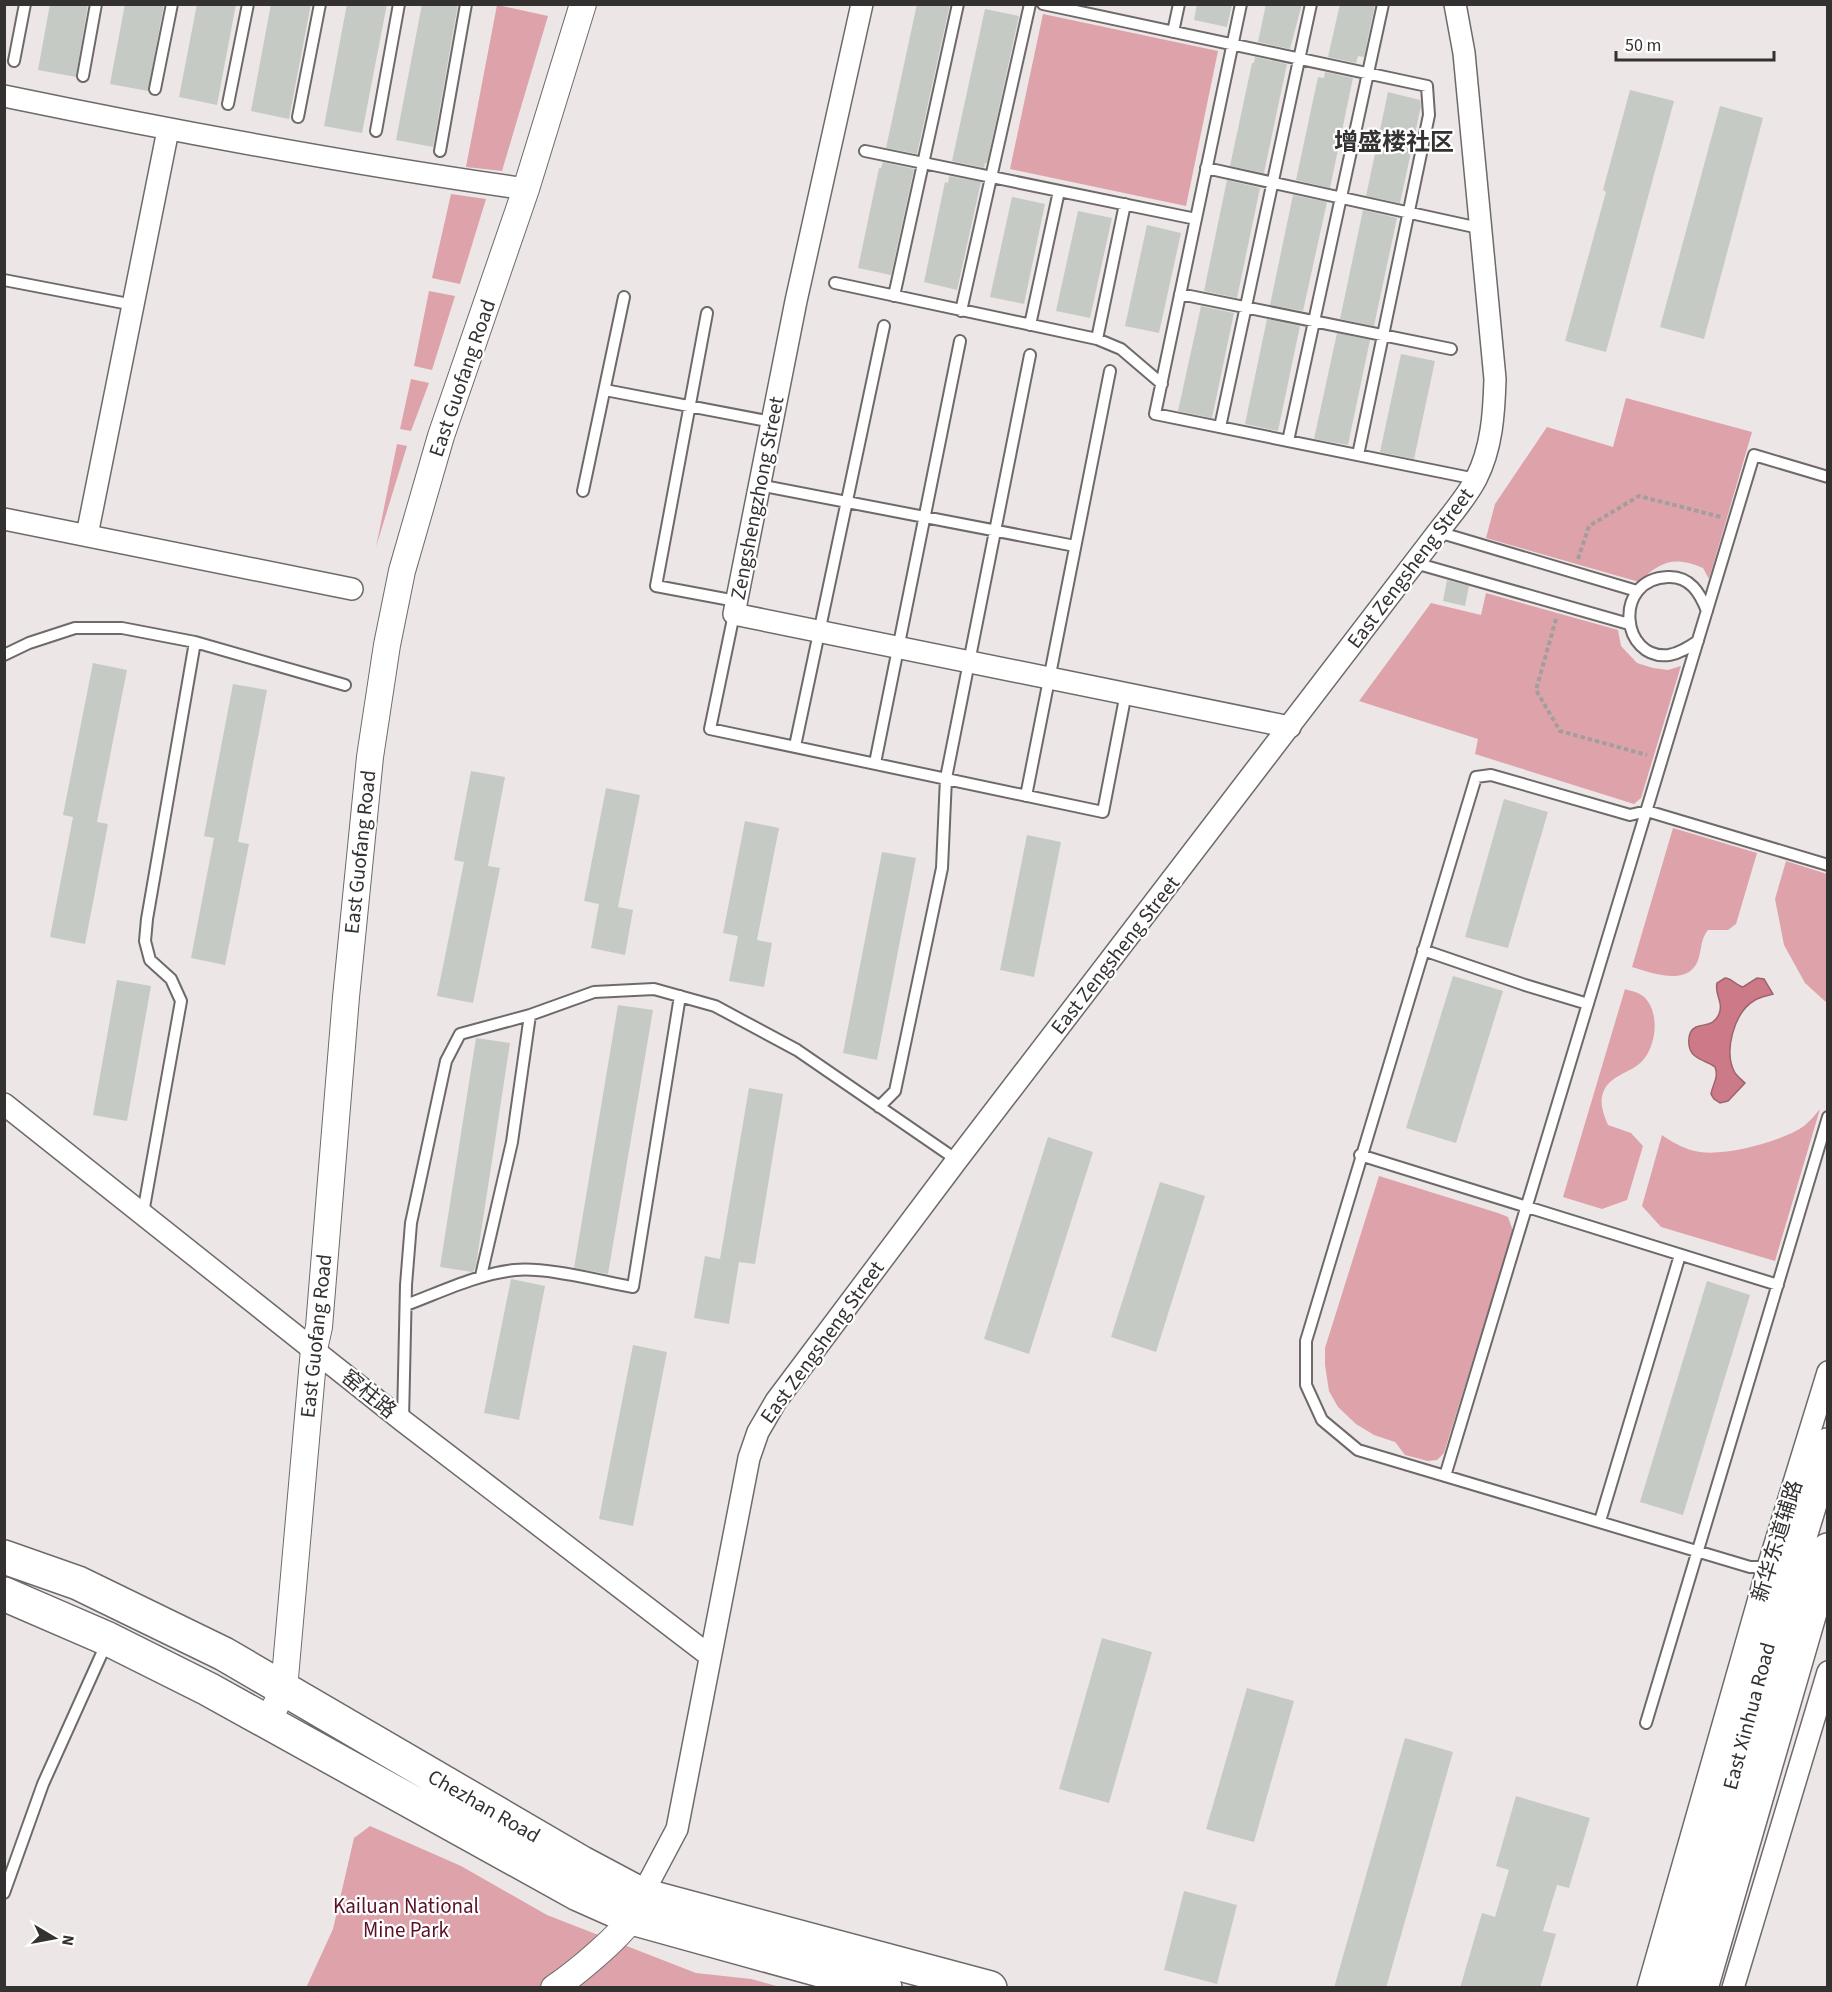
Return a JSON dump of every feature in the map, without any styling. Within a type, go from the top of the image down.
[{"type":"main road","name":"East Xinhua Road","points":[[1674,1988],[1788,1575],[1827,1445]]},
{"type":"main road","name":"East Xinhua Road","points":[[1701,1988],[1827,1550]]},
{"type":"main road","name":"Chezhan Road","points":[[4,1557],[89,1588],[213,1649],[582,1863],[637,1906],[885,1988]]},
{"type":"main road","name":"Chezhan Road","points":[[4,1594],[108,1639],[208,1689],[578,1894],[990,1988]]},
{"type":"street","name":"Zengshengzhong Street","points":[[862,4],[796,301],[735,607],[819,631],[1290,727]]},
{"type":"street","name":"East Zengsheng Street","points":[[637,1906],[677,1829],[749,1458],[758,1432],[776,1401],[1415,563],[1476,479],[1485,456],[1493,421],[1495,379],[1464,53],[1455,4]]},
{"type":"street","name":"East Guofang Road","points":[[267,1723],[284,1689],[314,1349],[319,1327],[345,1008],[368,780],[387,645],[402,571],[441,436],[526,189],[579,5]]},
{"type":"street","points":[[4,96],[168,129],[526,189]]},
{"type":"street","points":[[87,535],[168,129]]},
{"type":"street","points":[[4,519],[352,589]]},
{"type":"street","name":"窑柱路","points":[[4,1104],[403,1421],[710,1656]]},
{"type":"street","name":"新华东道辅路","points":[[1648,1988],[1768,1567],[1827,1372]]},
{"type":"street","points":[[1733,1988],[1827,1672]]},
{"type":"street","points":[[554,1988],[567,1979],[637,1906]]},
{"type":"lane","points":[[14,61],[25,4]]},
{"type":"lane","points":[[83,76],[96,4]]},
{"type":"lane","points":[[155,90],[172,4]]},
{"type":"lane","points":[[228,104],[248,4]]},
{"type":"lane","points":[[298,117],[320,4]]},
{"type":"lane","points":[[376,131],[399,4]]},
{"type":"lane","points":[[440,151],[466,4]]},
{"type":"lane","points":[[894,296],[958,4]]},
{"type":"lane","points":[[961,311],[1030,4]]},
{"type":"lane","points":[[1043,4],[1427,86],[1429,115],[1358,455]]},
{"type":"lane","points":[[1102,17],[1105,4]]},
{"type":"lane","points":[[1173,32],[1179,4]]},
{"type":"lane","points":[[1241,4],[1155,414],[1476,479]]},
{"type":"lane","points":[[1220,427],[1311,4]]},
{"type":"lane","points":[[1288,441],[1383,4]]},
{"type":"lane","points":[[865,151],[1196,219]]},
{"type":"lane","points":[[1206,168],[1479,228]]},
{"type":"lane","points":[[1030,325],[1059,191]]},
{"type":"lane","points":[[1097,339],[1125,204]]},
{"type":"lane","points":[[4,280],[134,305]]},
{"type":"lane","points":[[835,283],[1097,339],[1121,349],[1162,384]]},
{"type":"lane","points":[[1180,294],[1451,349]]},
{"type":"lane","points":[[583,491],[624,297]]},
{"type":"lane","points":[[707,313],[656,586],[735,607],[710,729],[1103,812],[1126,693]]},
{"type":"lane","points":[[795,746],[884,326]]},
{"type":"lane","points":[[874,764],[960,341]]},
{"type":"lane","points":[[879,1107],[896,1091],[942,868],[946,778],[1030,355]]},
{"type":"lane","points":[[1026,796],[1110,371]]},
{"type":"lane","points":[[605,390],[772,422]]},
{"type":"lane","points":[[1445,1476],[1754,455],[1827,477]]},
{"type":"lane","points":[[759,485],[1075,546]]},
{"type":"lane","points":[[1438,532],[1637,591]]},
{"type":"lane","points":[[1415,563],[1629,624]]},
{"type":"lane","points":[[1698,640],[1681,652],[1667,655],[1654,653],[1638,641],[1629,624],[1628,612],[1631,601],[1637,591],[1647,582],[1673,577],[1685,580],[1698,591],[1707,611]]},
{"type":"lane","points":[[4,655],[29,643],[75,628],[122,628],[195,642],[345,685]]},
{"type":"lane","points":[[143,1213],[181,1001],[171,979],[150,960],[145,941],[147,919],[195,642]]},
{"type":"lane","points":[[1768,1567],[1750,1567],[1358,1450],[1322,1420],[1306,1385],[1306,1341],[1360,1155],[1476,777],[1491,775],[1630,815],[1647,811],[1827,865]]},
{"type":"lane","points":[[1423,950],[1588,1004]]},
{"type":"lane","points":[[403,1421],[411,1223],[446,1061],[460,1034],[530,1015],[594,992],[654,989],[715,1006],[797,1050],[957,1161]]},
{"type":"lane","points":[[406,1305],[481,1276],[517,1270],[537,1271],[633,1287],[680,996]]},
{"type":"lane","points":[[481,1276],[512,1142],[530,1015]]},
{"type":"lane","points":[[1646,1723],[1827,1117]]},
{"type":"lane","points":[[1360,1155],[1778,1285]]},
{"type":"lane","points":[[1600,1521],[1680,1255]]},
{"type":"lane","points":[[4,1893],[43,1784],[108,1639]]},
{"type":"path","points":[[1574,572],[1589,526],[1640,496],[1728,519]]},
{"type":"path","points":[[1560,604],[1536,690],[1560,731],[1651,756]]},
{"type":"green space","points":[[497,5],[548,16],[502,171],[466,167]]},
{"type":"green space","points":[[1043,14],[1218,51],[1186,206],[1010,169]]},
{"type":"green space","points":[[451,194],[486,199],[460,284],[432,278]]},
{"type":"green space","points":[[429,291],[455,296],[432,370],[414,366]]},
{"type":"green space","points":[[411,379],[429,383],[411,431],[400,429]]},
{"type":"green space","points":[[1626,398],[1752,432],[1709,579],[1703,568],[1676,562],[1661,565],[1639,582],[1486,538],[1495,504],[1547,427],[1613,447]]},
{"type":"green space","points":[[397,444],[407,446],[376,547]]},
{"type":"green space","points":[[1486,593],[1618,630],[1621,646],[1637,663],[1668,670],[1681,666],[1641,798],[1634,804],[1475,754],[1478,739],[1359,701],[1431,603],[1481,615]]},
{"type":"green space","points":[[1673,828],[1757,853],[1736,924],[1728,930],[1708,930],[1695,967],[1680,975],[1670,976],[1632,967]]},
{"type":"green space","points":[[1786,861],[1827,874],[1827,1003],[1805,983],[1784,945],[1775,899]]},
{"type":"green space","points":[[1625,989],[1643,996],[1649,1003],[1654,1020],[1653,1040],[1650,1049],[1639,1064],[1609,1083],[1602,1097],[1602,1105],[1608,1125],[1631,1133],[1643,1146],[1627,1200],[1602,1209],[1563,1197]]},
{"type":"green space","points":[[1820,1109],[1775,1261],[1661,1227],[1642,1206],[1662,1135],[1680,1146],[1695,1151],[1711,1153],[1739,1150],[1794,1132],[1806,1124]]},
{"type":"green space","points":[[1379,1176],[1508,1217],[1513,1231],[1444,1453],[1437,1460],[1428,1461],[1405,1455],[1395,1442],[1374,1435],[1356,1424],[1338,1407],[1329,1391],[1325,1348]]},
{"type":"green space","name":"Kailuan National Mine Park","points":[[370,1826],[461,1866],[547,1915],[696,1973],[751,1979],[780,1987],[306,1988],[333,1929],[354,1838]]},
{"type":"shaded area","points":[[1725,978],[1743,987],[1757,978],[1764,979],[1773,994],[1757,999],[1748,1006],[1736,1023],[1730,1054],[1735,1073],[1745,1083],[1728,1101],[1720,1103],[1711,1094],[1716,1077],[1715,1067],[1692,1053],[1689,1037],[1693,1029],[1712,1023],[1717,1018],[1720,1006],[1717,983]]},
{"type":"building","points":[[50,4],[88,4],[76,77],[38,70]]},
{"type":"building","points":[[125,4],[164,4],[148,91],[110,84]]},
{"type":"building","points":[[197,4],[236,4],[217,105],[179,97]]},
{"type":"building","points":[[271,4],[311,4],[289,119],[251,111]]},
{"type":"building","points":[[347,4],[387,4],[362,133],[324,126]]},
{"type":"building","points":[[422,4],[458,4],[433,147],[396,140]]},
{"type":"building","points":[[917,4],[950,4],[917,154],[886,148]]},
{"type":"building","points":[[1197,4],[1232,4],[1227,27],[1194,20]]},
{"type":"building","points":[[1266,4],[1302,4],[1290,49],[1258,42]]},
{"type":"building","points":[[1340,4],[1375,4],[1364,57],[1358,56],[1356,63],[1328,57]]},
{"type":"building","points":[[985,9],[1019,16],[987,163],[984,168],[952,161]]},
{"type":"building","points":[[1255,57],[1287,64],[1264,173],[1230,166]]},
{"type":"building","points":[[1325,72],[1353,78],[1330,188],[1296,180],[1318,77],[1324,78]]},
{"type":"building","points":[[1630,90],[1674,101],[1606,352],[1565,341],[1606,192],[1603,190]]},
{"type":"building","points":[[1388,92],[1420,100],[1421,106],[1400,203],[1366,196]]},
{"type":"building","points":[[1720,106],[1763,118],[1704,339],[1660,327]]},
{"type":"building","points":[[883,162],[914,169],[891,275],[858,268],[879,168]]},
{"type":"building","points":[[949,176],[981,182],[957,290],[924,282],[945,182],[948,183]]},
{"type":"building","points":[[1227,180],[1260,188],[1237,298],[1204,291]]},
{"type":"building","points":[[1293,195],[1327,202],[1303,311],[1270,305]]},
{"type":"building","points":[[1012,197],[1045,204],[1024,304],[990,297]]},
{"type":"building","points":[[1363,210],[1397,218],[1374,326],[1340,319]]},
{"type":"building","points":[[1078,211],[1112,218],[1090,318],[1056,311]]},
{"type":"building","points":[[1147,225],[1181,233],[1159,333],[1125,326]]},
{"type":"building","points":[[1201,306],[1234,313],[1212,418],[1178,411]]},
{"type":"building","points":[[1267,319],[1300,326],[1278,431],[1245,424]]},
{"type":"building","points":[[1337,333],[1370,340],[1348,445],[1314,439]]},
{"type":"building","points":[[1401,354],[1435,361],[1414,459],[1380,452]]},
{"type":"building","points":[[1447,580],[1469,586],[1465,606],[1443,601]]},
{"type":"building","points":[[93,663],[127,670],[97,822],[108,824],[85,944],[50,937],[73,817],[63,815]]},
{"type":"building","points":[[233,684],[267,690],[238,842],[249,844],[225,965],[191,958],[214,838],[204,836]]},
{"type":"building","points":[[471,771],[505,777],[488,866],[500,868],[473,1003],[437,996],[464,862],[454,860]]},
{"type":"building","points":[[606,788],[640,795],[618,907],[633,910],[625,955],[591,948],[599,904],[584,901]]},
{"type":"building","points":[[1504,799],[1548,812],[1508,948],[1465,937]]},
{"type":"building","points":[[745,821],[779,828],[757,940],[772,943],[764,987],[729,981],[738,936],[723,933]]},
{"type":"building","points":[[1027,835],[1061,842],[1034,977],[1000,970]]},
{"type":"building","points":[[882,852],[916,858],[877,1060],[843,1053]]},
{"type":"building","points":[[1453,976],[1503,991],[1456,1143],[1406,1128]]},
{"type":"building","points":[[117,980],[151,986],[127,1121],[93,1115]]},
{"type":"building","points":[[618,1005],[653,1010],[608,1274],[574,1268]]},
{"type":"building","points":[[476,1038],[510,1043],[476,1265],[472,1272],[440,1267]]},
{"type":"building","points":[[749,1088],[783,1094],[755,1264],[739,1262],[729,1324],[694,1318],[705,1256],[720,1259]]},
{"type":"building","points":[[1048,1137],[1093,1152],[1029,1354],[984,1339]]},
{"type":"building","points":[[1160,1182],[1205,1196],[1156,1352],[1111,1337]]},
{"type":"building","points":[[511,1279],[545,1286],[519,1420],[484,1413]]},
{"type":"building","points":[[1707,1281],[1750,1295],[1683,1515],[1640,1502]]},
{"type":"building","points":[[633,1345],[667,1352],[633,1526],[599,1519]]},
{"type":"building","points":[[1102,1638],[1152,1652],[1109,1803],[1059,1789]]},
{"type":"building","points":[[1247,1688],[1294,1701],[1254,1842],[1206,1829]]},
{"type":"building","points":[[1405,1738],[1453,1752],[1386,1988],[1334,1988]]},
{"type":"building","points":[[1516,1796],[1590,1818],[1569,1888],[1557,1885],[1543,1931],[1556,1934],[1540,1988],[1460,1988],[1482,1913],[1495,1917],[1509,1870],[1496,1866]]},
{"type":"building","points":[[1184,1891],[1237,1905],[1217,1984],[1164,1970]]},
{"type":"district","name":"增盛楼社区","points":[[1394,142]]}]
